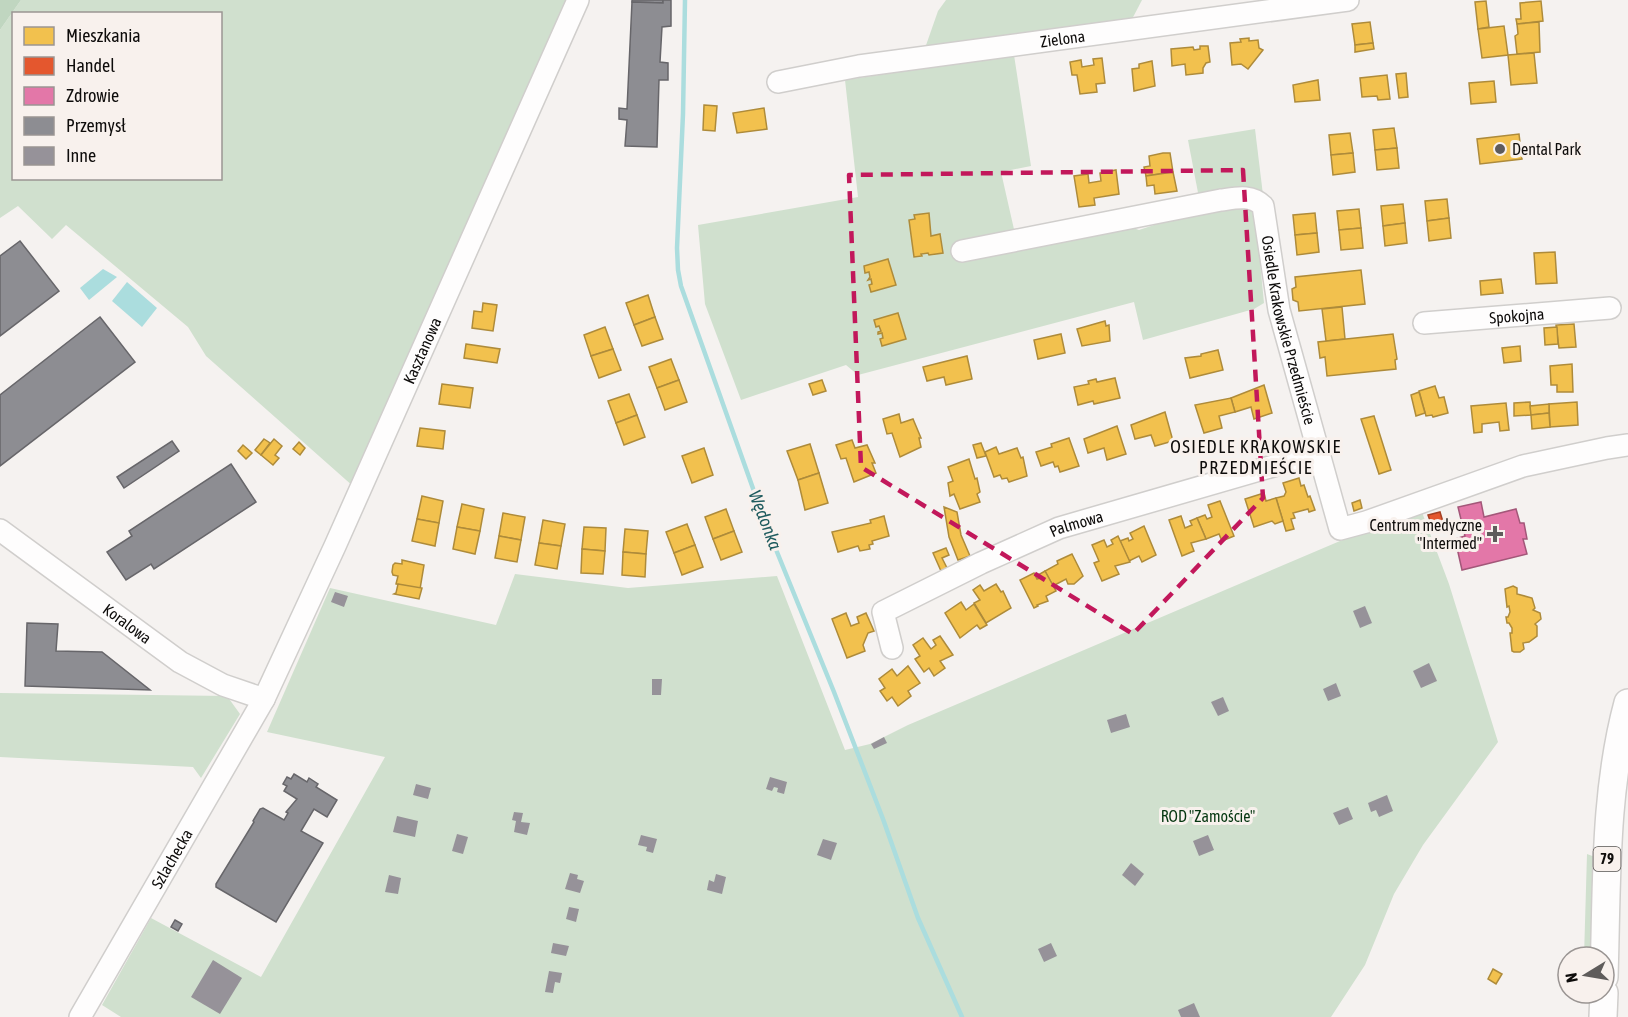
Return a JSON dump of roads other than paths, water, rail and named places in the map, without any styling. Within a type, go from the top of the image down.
[{"type":"main road","name":"79","points":[[1605,945],[1613,777],[1618,741],[1628,703]]},
{"type":"street","name":"Kasztanowa","points":[[264,699],[578,0]]},
{"type":"street","name":"Zielona","points":[[778,81],[859,66],[1348,0]]},
{"type":"street","name":"Osiedle Krakowskie Przedmieście","points":[[962,252],[1221,200],[1248,197],[1257,200],[1263,206],[1279,310],[1340,529],[1366,522],[1523,466],[1607,448],[1628,446]]},
{"type":"street","name":"Spokojna","points":[[1424,324],[1610,308]]},
{"type":"street","name":"Palmowa","points":[[892,648],[883,612],[981,562],[1059,528],[1318,453]]},
{"type":"street","name":"Koralowa","points":[[0,530],[180,662],[223,684],[264,699]]},
{"type":"street","name":"Szlachecka","points":[[80,1017],[264,699]]},
{"type":"water","points":[[103,269],[117,277],[89,300],[80,288]]},
{"type":"water","points":[[127,282],[157,308],[142,327],[112,301]]},
{"type":"waterway","name":"Wędonka","points":[[685,0],[677,248],[681,286],[766,525],[834,692],[918,918],[962,1017]]},
{"type":"place","name":"Dental Park","points":[[1500,149]]},
{"type":"place","name":"Centrum medyczne \"Intermed\"","points":[[1495,534]]},
{"type":"district","name":"OSIEDLE KRAKOWSKIE PRZEDMIEŚCIE","points":[[1256,457]]},
{"type":"park label","name":"ROD \"Zamoście\"","points":[[1208,816]]}]
